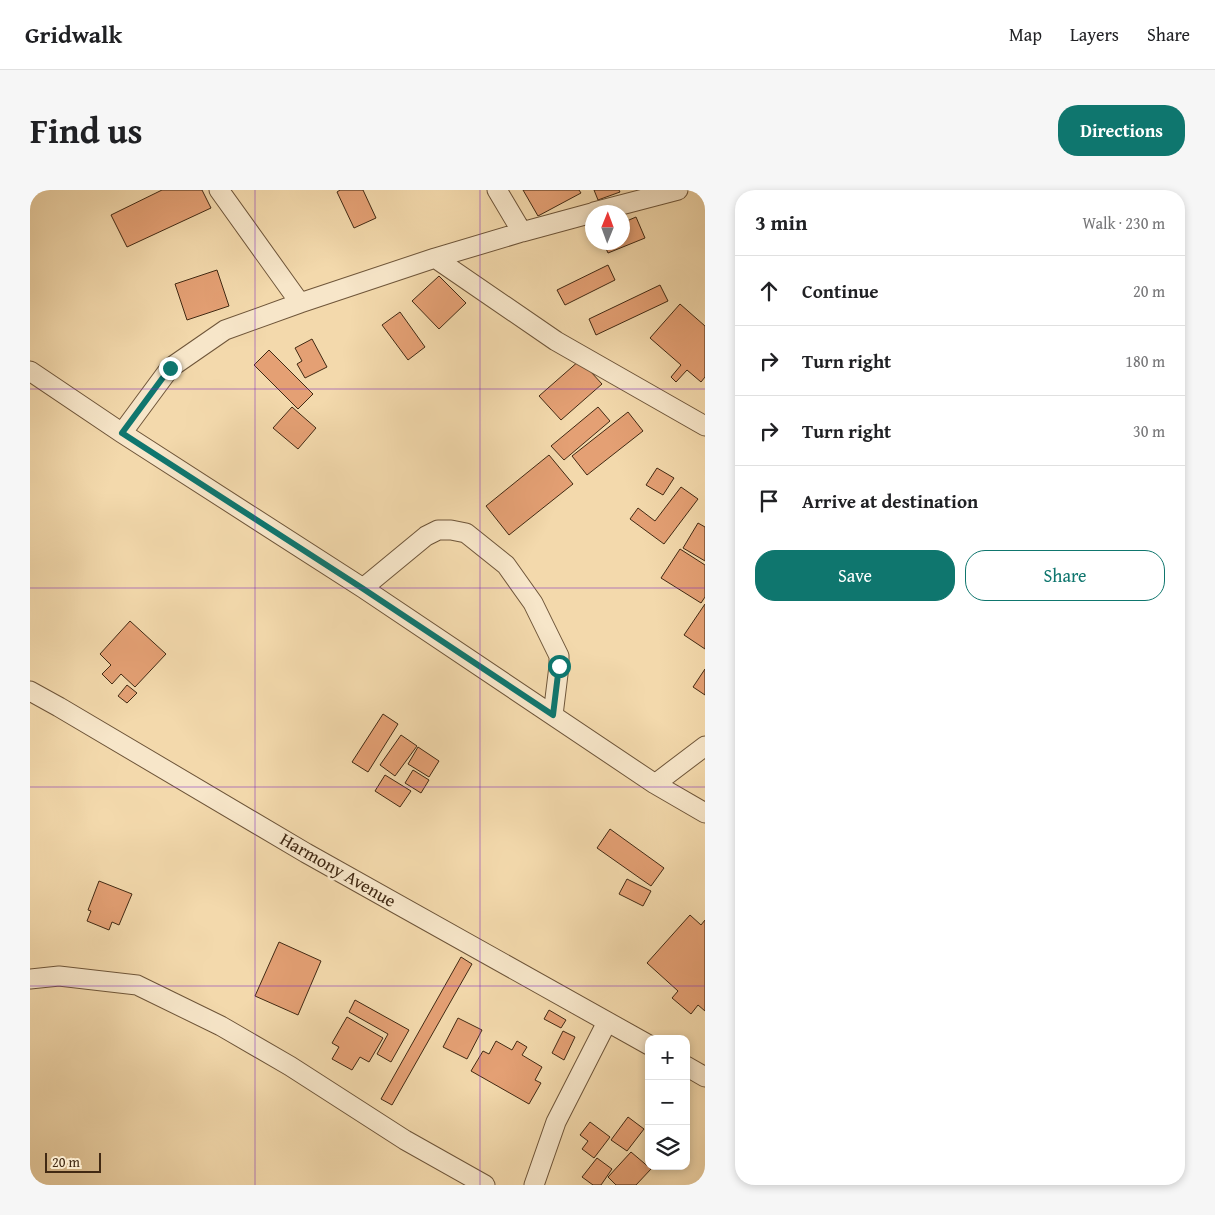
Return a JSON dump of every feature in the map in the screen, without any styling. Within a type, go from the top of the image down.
[{"type":"street","points":[[219,190],[300,303]]},
{"type":"street","points":[[497,190],[522,232]]},
{"type":"street","points":[[623,205],[678,190]]},
{"type":"street","points":[[122,433],[170,368],[224,330],[435,258],[585,215]]},
{"type":"street","points":[[435,258],[556,341],[705,426]]},
{"type":"street","points":[[30,371],[122,433],[362,588],[655,784],[705,813]]},
{"type":"street","points":[[362,588],[426,536],[438,530],[466,533],[506,565],[533,603],[559,656],[553,715]]},
{"type":"street","name":"Harmony Avenue","points":[[30,691],[306,852],[645,1043]]},
{"type":"street","points":[[655,784],[705,746]]},
{"type":"street","points":[[30,979],[59,976],[137,985],[221,1026],[290,1066],[405,1140],[485,1185]]},
{"type":"street","points":[[534,1185],[556,1122],[607,1022]]},
{"type":"street","points":[[690,1068],[705,1077]]},
{"type":"building","points":[[162,190],[202,190],[211,208],[127,247],[111,215]]},
{"type":"building","points":[[340,190],[363,190],[376,218],[354,228],[337,192]]},
{"type":"building","points":[[523,190],[579,190],[581,193],[538,216]]},
{"type":"building","points":[[594,190],[619,190],[620,192],[598,200]]},
{"type":"building","points":[[636,217],[645,238],[630,244],[630,220]]},
{"type":"building","points":[[608,265],[615,280],[565,305],[557,290]]},
{"type":"building","points":[[217,270],[229,306],[187,320],[175,284]]},
{"type":"building","points":[[439,276],[466,303],[439,329],[412,301]]},
{"type":"building","points":[[660,285],[668,301],[596,335],[589,319]]},
{"type":"building","points":[[680,304],[705,326],[705,377],[701,382],[687,370],[676,382],[671,377],[681,365],[650,338]]},
{"type":"building","points":[[400,312],[425,347],[408,360],[382,325]]},
{"type":"building","points":[[312,339],[327,367],[305,378],[297,364],[302,361],[295,348]]},
{"type":"building","points":[[269,350],[313,394],[298,409],[254,365]]},
{"type":"building","points":[[580,360],[602,384],[561,420],[539,396]]},
{"type":"building","points":[[292,407],[316,428],[298,449],[273,428]]},
{"type":"building","points":[[598,407],[610,421],[564,460],[551,446]]},
{"type":"building","points":[[628,412],[643,431],[587,475],[572,456]]},
{"type":"building","points":[[549,455],[573,484],[509,535],[486,506]]},
{"type":"building","points":[[657,468],[674,478],[663,495],[646,485]]},
{"type":"building","points":[[681,487],[698,499],[664,544],[630,519],[638,508],[655,521]]},
{"type":"building","points":[[698,523],[705,527],[705,561],[683,548]]},
{"type":"building","points":[[680,549],[705,565],[705,597],[701,603],[661,578]]},
{"type":"building","points":[[705,604],[705,649],[684,635]]},
{"type":"building","points":[[130,621],[166,654],[135,687],[121,674],[112,684],[102,674],[111,665],[100,654]]},
{"type":"building","points":[[705,669],[705,695],[693,687]]},
{"type":"building","points":[[127,685],[137,693],[127,703],[118,696]]},
{"type":"building","points":[[383,714],[398,724],[368,772],[352,762]]},
{"type":"building","points":[[401,735],[417,746],[395,776],[380,765]]},
{"type":"building","points":[[418,747],[439,761],[429,777],[408,764]]},
{"type":"building","points":[[413,770],[429,780],[421,793],[405,783]]},
{"type":"building","points":[[385,775],[411,791],[400,807],[375,791]]},
{"type":"building","points":[[610,829],[664,868],[651,886],[597,848]]},
{"type":"building","points":[[627,879],[651,891],[643,906],[619,894]]},
{"type":"building","points":[[99,881],[132,894],[119,925],[112,922],[109,930],[87,921],[91,911],[88,910]]},
{"type":"building","points":[[690,915],[701,925],[705,920],[705,1011],[698,1005],[691,1014],[672,998],[678,991],[647,963]]},
{"type":"building","points":[[279,942],[321,961],[298,1015],[255,996]]},
{"type":"building","points":[[461,957],[472,964],[392,1105],[381,1099]]},
{"type":"building","points":[[355,1000],[409,1030],[391,1062],[377,1054],[388,1034],[349,1012]]},
{"type":"building","points":[[549,1010],[566,1020],[561,1028],[544,1019]]},
{"type":"building","points":[[347,1017],[383,1038],[369,1062],[360,1057],[352,1070],[332,1059],[339,1047],[332,1043]]},
{"type":"building","points":[[458,1018],[482,1030],[467,1059],[443,1047]]},
{"type":"building","points":[[563,1031],[575,1037],[564,1060],[552,1053]]},
{"type":"building","points":[[496,1041],[512,1050],[517,1041],[527,1047],[522,1055],[542,1067],[535,1080],[541,1083],[529,1104],[471,1071],[483,1051],[489,1054]]},
{"type":"building","points":[[628,1117],[644,1129],[627,1151],[611,1140]]},
{"type":"building","points":[[590,1122],[610,1137],[594,1158],[582,1149],[588,1141],[580,1135]]},
{"type":"building","points":[[631,1152],[645,1164],[645,1170],[650,1170],[636,1185],[616,1185],[608,1177]]},
{"type":"building","points":[[597,1158],[612,1169],[601,1185],[593,1185],[582,1177]]},
{"type":"route","points":[[170,368],[122,433],[362,588],[553,715],[559,666]]}]
